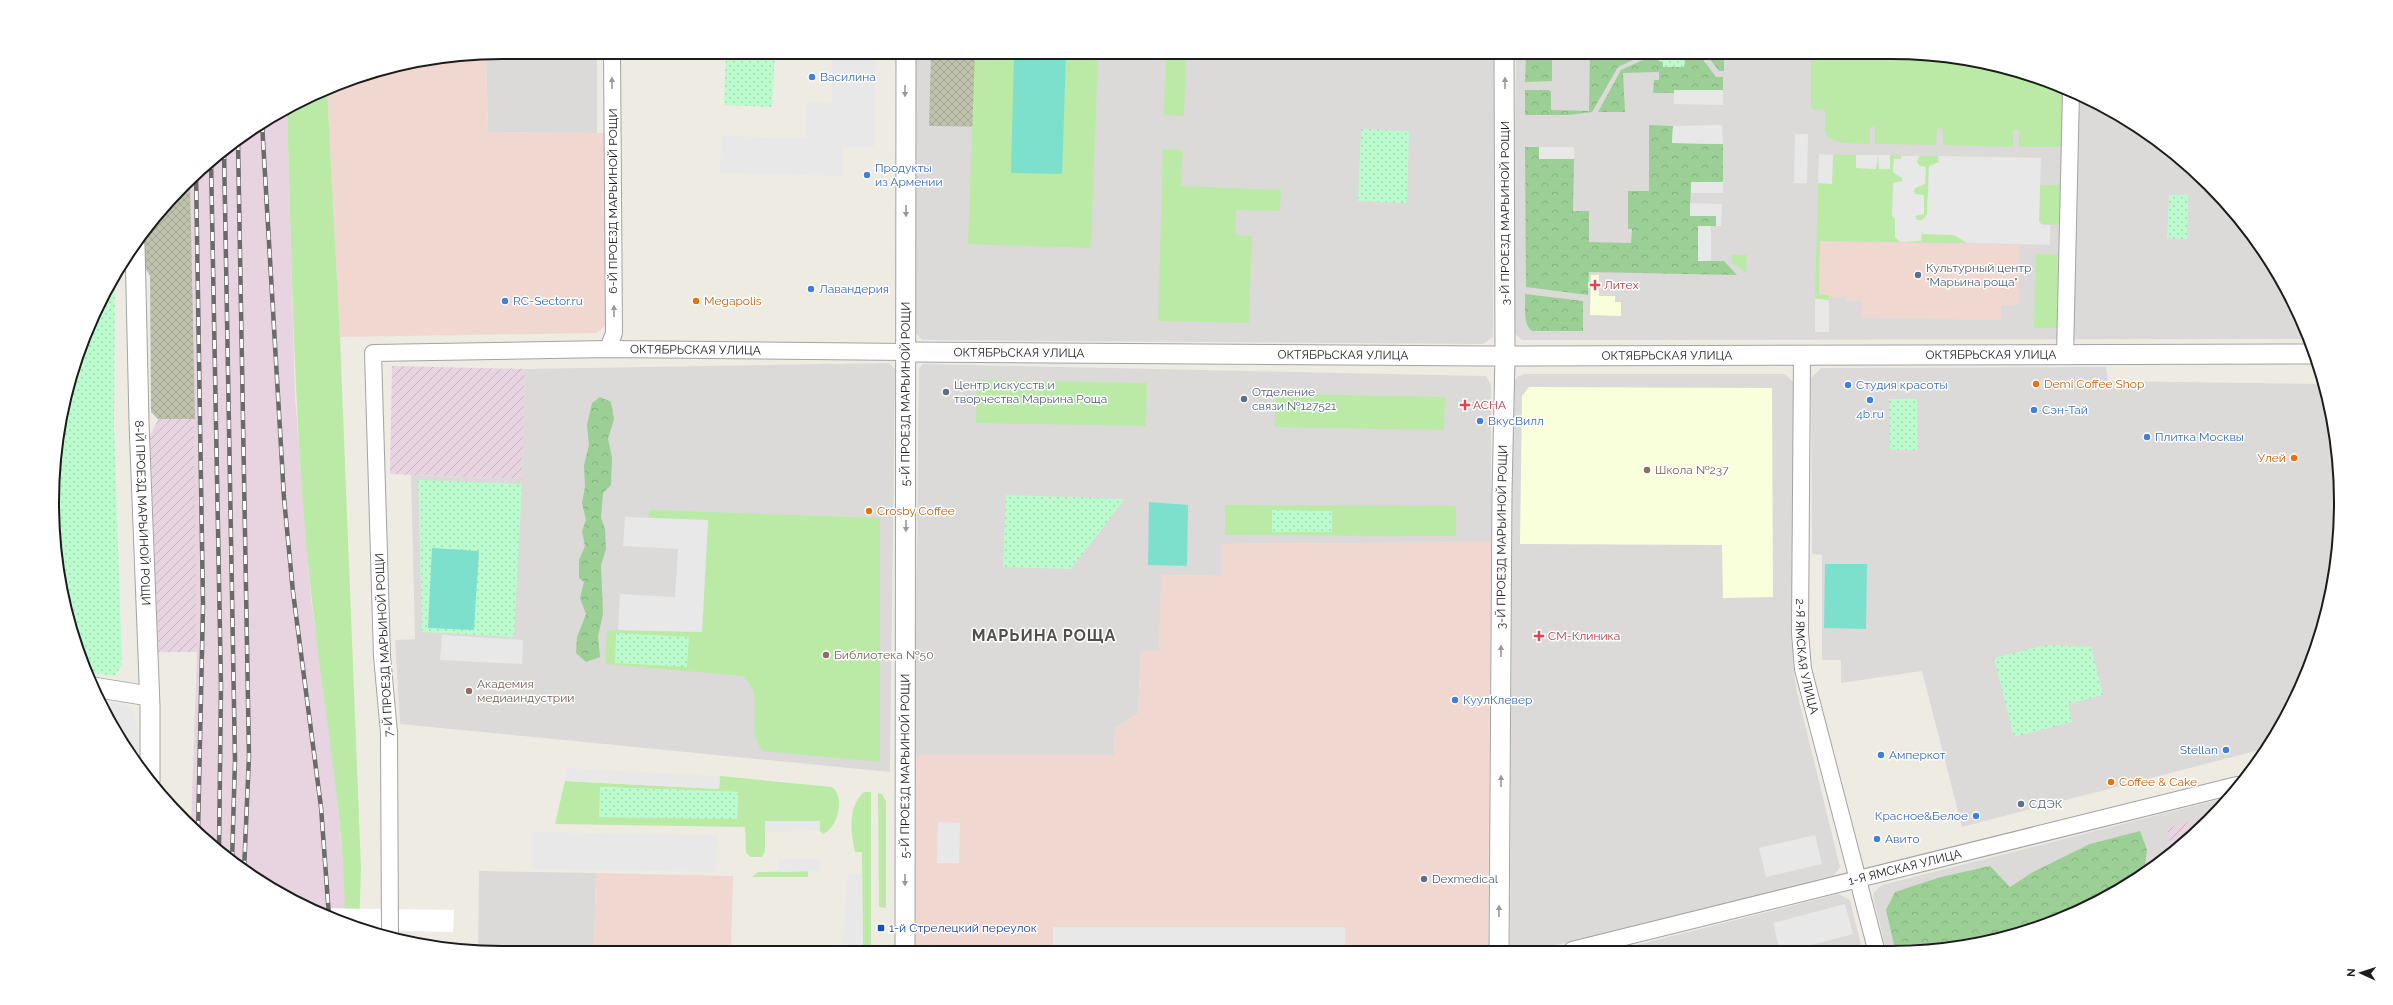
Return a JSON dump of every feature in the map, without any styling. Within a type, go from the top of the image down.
[{"type":"street","name":"6-Й ПРОЕЗД МАРЬИНОЙ РОЩИ","points":[[608,349],[614,333],[612,59]]},
{"type":"street","name":"5-Й ПРОЕЗД МАРЬИНОЙ РОЩИ","points":[[905,946],[907,352],[906,59]]},
{"type":"street","name":"3-Й ПРОЕЗД МАРЬИНОЙ РОЩИ","points":[[1500,946],[1502,494],[1506,356],[1504,59]]},
{"type":"street","points":[[2065,356],[2072,98]]},
{"type":"street","name":"8-Й ПРОЕЗД МАРЬИНОЙ РОЩИ","points":[[136,253],[139,422],[149,696],[150,770]]},
{"type":"street","name":"ОКТЯБРЬСКАЯ УЛИЦА","points":[[373,353],[608,349],[1506,356],[2065,356],[2308,354]]},
{"type":"street","name":"7-Й ПРОЕЗД МАРЬИНОЙ РОЩИ","points":[[373,353],[382,656],[389,733],[390,931]]},
{"type":"street","name":"2-Я ЯМСКАЯ УЛИЦА","points":[[1802,355],[1800,633],[1804,669],[1811,705],[1859,880],[1875,946]]},
{"type":"street","points":[[100,688],[149,696]]},
{"type":"street","name":"1-Я ЯМСКАЯ УЛИЦА","points":[[1588,946],[2231,787]]},
{"type":"shaded area","points":[[597,59],[597,133],[488,132],[486,60]]},
{"type":"shaded area","points":[[832,59],[876,59],[874,147],[843,147],[842,176],[720,173],[721,136],[806,138],[807,102],[832,103]]},
{"type":"shaded area","points":[[915,59],[1494,59],[1493,337],[1483,344],[922,340],[914,331]]},
{"type":"shaded area","points":[[931,59],[1006,59],[1004,127],[929,126]]},
{"type":"shaded area","points":[[1014,59],[1066,59],[1062,174],[1011,173]]},
{"type":"shaded area","points":[[1516,59],[1890,59],[1948,63],[2005,74],[2060,93],[2087,105],[2112,118],[2137,134],[2183,169],[2224,210],[2259,256],[2275,281],[2302,339],[1522,340],[1516,335],[1513,325]]},
{"type":"shaded area","points":[[486,60],[488,132],[605,133],[608,324],[596,333],[340,337],[327,96],[388,74],[445,63]]},
{"type":"shaded area","points":[[1674,90],[1723,90],[1723,105],[1674,104]]},
{"type":"shaded area","points":[[287,115],[295,397],[311,599],[336,782],[345,889],[345,916],[306,900],[281,887],[233,854],[210,836],[191,818],[197,652],[190,188],[210,169],[233,151],[256,134]]},
{"type":"shaded area","points":[[1722,125],[1723,144],[1672,143],[1673,126]]},
{"type":"shaded area","points":[[1795,134],[1808,134],[1807,183],[1794,183]]},
{"type":"shaded area","points":[[1539,147],[1574,147],[1574,159],[1539,159]]},
{"type":"shaded area","points":[[1819,154],[1833,155],[1832,184],[1818,183]]},
{"type":"shaded area","points":[[1856,155],[1878,155],[1876,169],[1856,168]]},
{"type":"shaded area","points":[[1878,155],[1890,155],[1890,169],[1879,169]]},
{"type":"shaded area","points":[[1901,156],[1919,156],[1917,162],[1920,166],[1926,167],[1925,184],[1915,188],[1914,192],[1915,194],[1924,195],[1924,214],[1915,216],[1917,220],[1922,220],[1927,215],[1929,166],[1939,162],[1938,156],[2041,158],[2039,221],[2042,225],[2050,225],[2050,245],[1967,243],[1954,235],[1923,234],[1922,229],[1921,241],[1900,242],[1895,237],[1895,219],[1892,216],[1893,183],[1902,181],[1902,178],[1893,172],[1894,159],[1901,159]]},
{"type":"shaded area","points":[[1691,182],[1723,182],[1723,193],[1691,193]]},
{"type":"shaded area","points":[[190,188],[195,419],[158,419],[151,412],[150,276],[145,267],[145,241],[169,210]]},
{"type":"shaded area","points":[[1690,203],[1722,204],[1721,226],[1716,226],[1716,216],[1690,216]]},
{"type":"shaded area","points":[[1698,226],[1711,226],[1711,261],[1698,261]]},
{"type":"shaded area","name":"Культурный центр \"Марьина роща\"","points":[[1818,241],[2019,245],[2019,305],[2001,305],[2001,320],[1862,318],[1862,301],[1846,301],[1846,297],[1817,297]]},
{"type":"shaded area","name":"Литех","points":[[1591,275],[1599,275],[1599,296],[1615,296],[1615,302],[1621,302],[1621,316],[1590,315]]},
{"type":"shaded area","points":[[1815,299],[1829,300],[1829,332],[1815,332]]},
{"type":"shaded area","points":[[889,363],[895,369],[890,772],[400,724],[395,640],[415,639],[411,475],[522,479],[525,369]]},
{"type":"shaded area","points":[[923,364],[1486,376],[1491,385],[1491,542],[1221,544],[1221,576],[1162,575],[1159,651],[1141,651],[1138,714],[1115,728],[1114,755],[914,755],[919,369]]},
{"type":"shaded area","points":[[392,366],[525,369],[522,479],[390,474]]},
{"type":"shaded area","points":[[2106,367],[2108,381],[2318,384],[2330,445],[2333,473],[2333,532],[2330,560],[2319,617],[2300,672],[2275,724],[2258,750],[1962,827],[1922,671],[1841,683],[1841,660],[1822,660],[1822,555],[1812,554],[1811,378],[1821,368]]},
{"type":"shaded area","points":[[1524,374],[1785,374],[1793,382],[1793,659],[1796,688],[1840,867],[1834,875],[1553,946],[1510,946],[1513,385],[1517,377]]},
{"type":"shaded area","name":"Школа №237","points":[[1529,387],[1772,388],[1773,597],[1723,598],[1722,545],[1520,544],[1522,396]]},
{"type":"shaded area","points":[[158,419],[195,419],[197,652],[158,652],[150,436]]},
{"type":"shaded area","points":[[1149,502],[1188,505],[1187,566],[1148,565]]},
{"type":"shaded area","points":[[625,517],[708,520],[702,632],[618,630],[620,594],[675,597],[678,549],[623,546]]},
{"type":"shaded area","points":[[1491,542],[1488,946],[911,946],[914,755],[1114,755],[1115,728],[1138,714],[1141,651],[1159,651],[1161,575],[1221,576],[1221,544]]},
{"type":"shaded area","points":[[432,548],[479,551],[474,630],[428,628]]},
{"type":"shaded area","points":[[1825,564],[1867,564],[1866,629],[1824,628]]},
{"type":"shaded area","points":[[442,635],[523,640],[522,664],[440,660]]},
{"type":"shaded area","points":[[107,702],[129,706],[135,716],[138,736],[138,754],[118,724]]},
{"type":"shaded area","points":[[568,768],[720,776],[719,789],[565,781]]},
{"type":"shaded area","points":[[2220,799],[2183,836],[2137,871],[2112,887],[2060,912],[2005,931],[1948,942],[1920,945],[1885,946],[1873,897],[1874,892],[1882,885]]},
{"type":"shaded area","points":[[2201,819],[2171,846],[2167,828]]},
{"type":"shaded area","points":[[765,821],[820,821],[820,831],[765,832]]},
{"type":"shaded area","points":[[938,822],[960,823],[959,863],[937,863]]},
{"type":"shaded area","points":[[532,832],[717,835],[716,872],[532,869]]},
{"type":"shaded area","points":[[1815,835],[1822,864],[1766,877],[1759,848]]},
{"type":"shaded area","points":[[779,859],[819,859],[820,871],[779,872]]},
{"type":"shaded area","points":[[479,871],[596,873],[594,946],[478,945]]},
{"type":"shaded area","points":[[596,873],[733,876],[731,946],[594,946]]},
{"type":"shaded area","points":[[848,874],[862,874],[863,946],[842,946]]},
{"type":"shaded area","points":[[1838,894],[1850,900],[1861,946],[1633,946]]},
{"type":"shaded area","points":[[1845,904],[1853,934],[1807,946],[1779,946],[1773,923]]},
{"type":"shaded area","points":[[1053,927],[1345,927],[1345,946],[1053,946]]},
{"type":"green space","points":[[726,59],[775,59],[772,107],[724,105]]},
{"type":"green space","points":[[975,59],[1098,59],[1091,248],[968,244]]},
{"type":"green space","points":[[1166,59],[1186,59],[1184,116],[1164,115]]},
{"type":"green space","points":[[1526,59],[1552,59],[1552,81],[1525,82]]},
{"type":"green space","points":[[1590,59],[1635,59],[1618,67],[1592,112],[1568,115],[1525,115],[1525,90],[1549,90],[1551,92],[1551,110],[1589,111]]},
{"type":"green space","points":[[1645,59],[1658,59],[1684,67],[1685,59],[1702,59],[1716,77],[1723,77],[1723,90],[1674,90],[1674,93],[1653,93],[1654,80],[1659,80],[1659,72],[1623,73],[1625,112],[1598,112],[1621,70]]},
{"type":"green space","points":[[1685,59],[1684,67],[1663,67],[1663,63],[1658,60]]},
{"type":"green space","points":[[1710,59],[1724,59],[1724,71],[1719,71]]},
{"type":"green space","points":[[1811,59],[1890,59],[1948,63],[2005,74],[2065,95],[2063,142],[2059,147],[2019,147],[2019,130],[2013,130],[2013,147],[1943,145],[1943,129],[1937,128],[1936,145],[1875,144],[1875,127],[1870,127],[1870,144],[1842,143],[1829,138],[1825,133],[1825,110],[1811,109]]},
{"type":"green space","points":[[327,96],[340,337],[361,868],[359,922],[345,916],[341,842],[333,762],[312,601],[306,539],[297,416],[287,115]]},
{"type":"green space","points":[[1649,125],[1673,126],[1672,143],[1723,144],[1723,182],[1691,182],[1690,215],[1716,216],[1716,226],[1698,226],[1698,261],[1724,261],[1737,275],[1589,272],[1588,295],[1526,287],[1525,147],[1539,147],[1539,159],[1574,159],[1573,211],[1589,211],[1589,242],[1631,243],[1632,229],[1628,229],[1628,191],[1649,191]]},
{"type":"green space","points":[[1361,129],[1409,131],[1407,203],[1358,201]]},
{"type":"green space","points":[[1163,149],[1183,150],[1181,186],[1281,190],[1280,211],[1236,210],[1235,235],[1252,236],[1249,323],[1158,321]]},
{"type":"green space","points":[[1833,155],[1856,155],[1856,168],[1876,169],[1878,155],[1890,169],[1890,155],[1901,156],[1901,159],[1894,159],[1893,172],[1902,178],[1902,182],[1893,183],[1895,219],[1921,241],[1923,229],[1923,234],[1954,235],[1967,243],[1820,241],[1819,294],[1829,295],[1829,300],[1815,299],[1818,183],[1832,183]]},
{"type":"green space","points":[[1919,156],[1938,156],[1939,162],[1929,167],[1927,215],[1922,220],[1917,220],[1915,217],[1918,214],[1913,192],[1920,166],[1917,162]]},
{"type":"green space","points":[[2040,185],[2061,185],[2060,222],[2057,225],[2039,224]]},
{"type":"green space","points":[[2169,195],[2188,195],[2187,239],[2167,238]]},
{"type":"green space","points":[[2036,254],[2060,255],[2058,328],[2034,328]]},
{"type":"green space","points":[[1732,255],[1747,255],[1746,273],[1732,262]]},
{"type":"green space","points":[[115,287],[114,427],[122,665],[115,676],[94,673],[83,645],[74,617],[63,560],[59,502],[63,445],[74,388],[93,333]]},
{"type":"green space","points":[[1525,294],[1583,301],[1583,331],[1532,331],[1527,324],[1525,314]]},
{"type":"green space","points":[[977,380],[1147,383],[1146,426],[976,423]]},
{"type":"green space","points":[[1276,394],[1445,397],[1444,430],[1275,427]]},
{"type":"green space","points":[[600,397],[611,402],[614,419],[608,439],[612,457],[611,485],[603,493],[601,518],[605,529],[606,549],[601,565],[603,613],[598,637],[600,657],[586,662],[576,653],[577,637],[586,614],[580,598],[584,582],[579,578],[579,560],[585,546],[582,531],[586,520],[582,503],[585,487],[584,465],[589,445],[587,425],[592,403]]},
{"type":"green space","points":[[1889,399],[1917,399],[1918,450],[1890,450]]},
{"type":"green space","points":[[418,480],[522,484],[514,637],[422,632]]},
{"type":"green space","points":[[1006,495],[1125,499],[1071,569],[1003,567]]},
{"type":"green space","points":[[1225,505],[1456,506],[1456,536],[1225,535]]},
{"type":"green space","points":[[650,510],[880,518],[880,762],[763,751],[756,738],[755,699],[753,691],[743,676],[605,664],[607,630],[702,632],[708,520],[648,518]]},
{"type":"green space","points":[[1272,510],[1332,511],[1332,532],[1272,532]]},
{"type":"green space","points":[[616,633],[689,637],[687,667],[615,663]]},
{"type":"green space","points":[[2046,645],[2091,647],[2103,695],[2068,704],[2072,722],[2014,737],[1994,658]]},
{"type":"green space","points":[[720,776],[832,787],[838,798],[838,812],[836,820],[832,826],[823,834],[820,831],[820,821],[765,821],[765,851],[762,857],[751,857],[746,853],[745,827],[555,824],[565,781],[719,789]],"holes":[[[600,787],[738,792],[737,818],[600,817]]]},
{"type":"green space","points":[[600,787],[738,792],[737,819],[599,817]]},
{"type":"green space","points":[[864,792],[871,792],[871,946],[863,946],[862,852],[855,852],[852,836],[853,812],[859,798]]},
{"type":"green space","points":[[878,793],[882,794],[886,801],[886,908],[879,907]]},
{"type":"green space","points":[[2140,831],[2147,850],[2145,865],[2112,887],[2087,900],[2033,922],[2005,931],[1948,942],[1894,946],[1886,910],[1895,892],[1941,877],[1990,866],[2010,887],[2033,872],[2090,844]]},
{"type":"green space","points":[[808,871],[808,877],[752,877],[758,872]]},
{"type":"pier","points":[[324,908],[454,910],[453,932],[387,931]]},
{"type":"railway","points":[[262,130],[284,498],[293,592],[321,807],[329,910]]},
{"type":"railway","points":[[238,147],[249,756],[244,862]]},
{"type":"railway","points":[[224,158],[235,760],[232,853]]},
{"type":"railway","points":[[211,168],[221,687],[219,843]]},
{"type":"railway","points":[[196,182],[203,605],[198,825]]},
{"type":"place","name":"Василина","points":[[812,77]]},
{"type":"place","name":"Продукты из Армении","points":[[867,175]]},
{"type":"place","name":"Культурный центр \"Марьина роща\"","points":[[1918,275]]},
{"type":"place","name":"Литех","points":[[1595,285]]},
{"type":"place","name":"Лавандерия","points":[[811,289]]},
{"type":"place","name":"RC-Sector.ru","points":[[505,301]]},
{"type":"place","name":"Megapolis","points":[[696,301]]},
{"type":"place","name":"Demi Coffee Shop","points":[[2036,384]]},
{"type":"place","name":"Студия красоты","points":[[1848,385]]},
{"type":"place","name":"Центр искусств и творчества Марьина Роща","points":[[946,392]]},
{"type":"place","name":"Отделение связи №127521","points":[[1244,399]]},
{"type":"place","name":"4b.ru","points":[[1870,400]]},
{"type":"place","name":"АСНА","points":[[1465,405]]},
{"type":"place","name":"Сэн-Тай","points":[[2034,410]]},
{"type":"place","name":"ВкусВилл","points":[[1480,421]]},
{"type":"place","name":"Плитка Москвы","points":[[2147,437]]},
{"type":"place","name":"Улей","points":[[2294,458]]},
{"type":"place","name":"Школа №237","points":[[1647,470]]},
{"type":"place","name":"Crosby Coffee","points":[[869,511]]},
{"type":"place","name":"СМ-Клиника","points":[[1539,636]]},
{"type":"place","name":"Библиотека №50","points":[[826,655]]},
{"type":"place","name":"Академия медиаиндустрии","points":[[469,691]]},
{"type":"place","name":"КуулКлевер","points":[[1455,700]]},
{"type":"place","name":"Stellan","points":[[2226,750]]},
{"type":"place","name":"Амперкот","points":[[1881,755]]},
{"type":"place","name":"Coffee & Cake","points":[[2111,782]]},
{"type":"place","name":"СДЭК","points":[[2021,804]]},
{"type":"place","name":"Красное&Белое","points":[[1976,816]]},
{"type":"place","name":"Авито","points":[[1877,839]]},
{"type":"place","name":"Dexmedical","points":[[1424,879]]},
{"type":"place","name":"1-й Стрелецкий переулок","points":[[881,928]]},
{"type":"district","name":"МАРЬИНА РОЩА","points":[[1044,635]]}]
